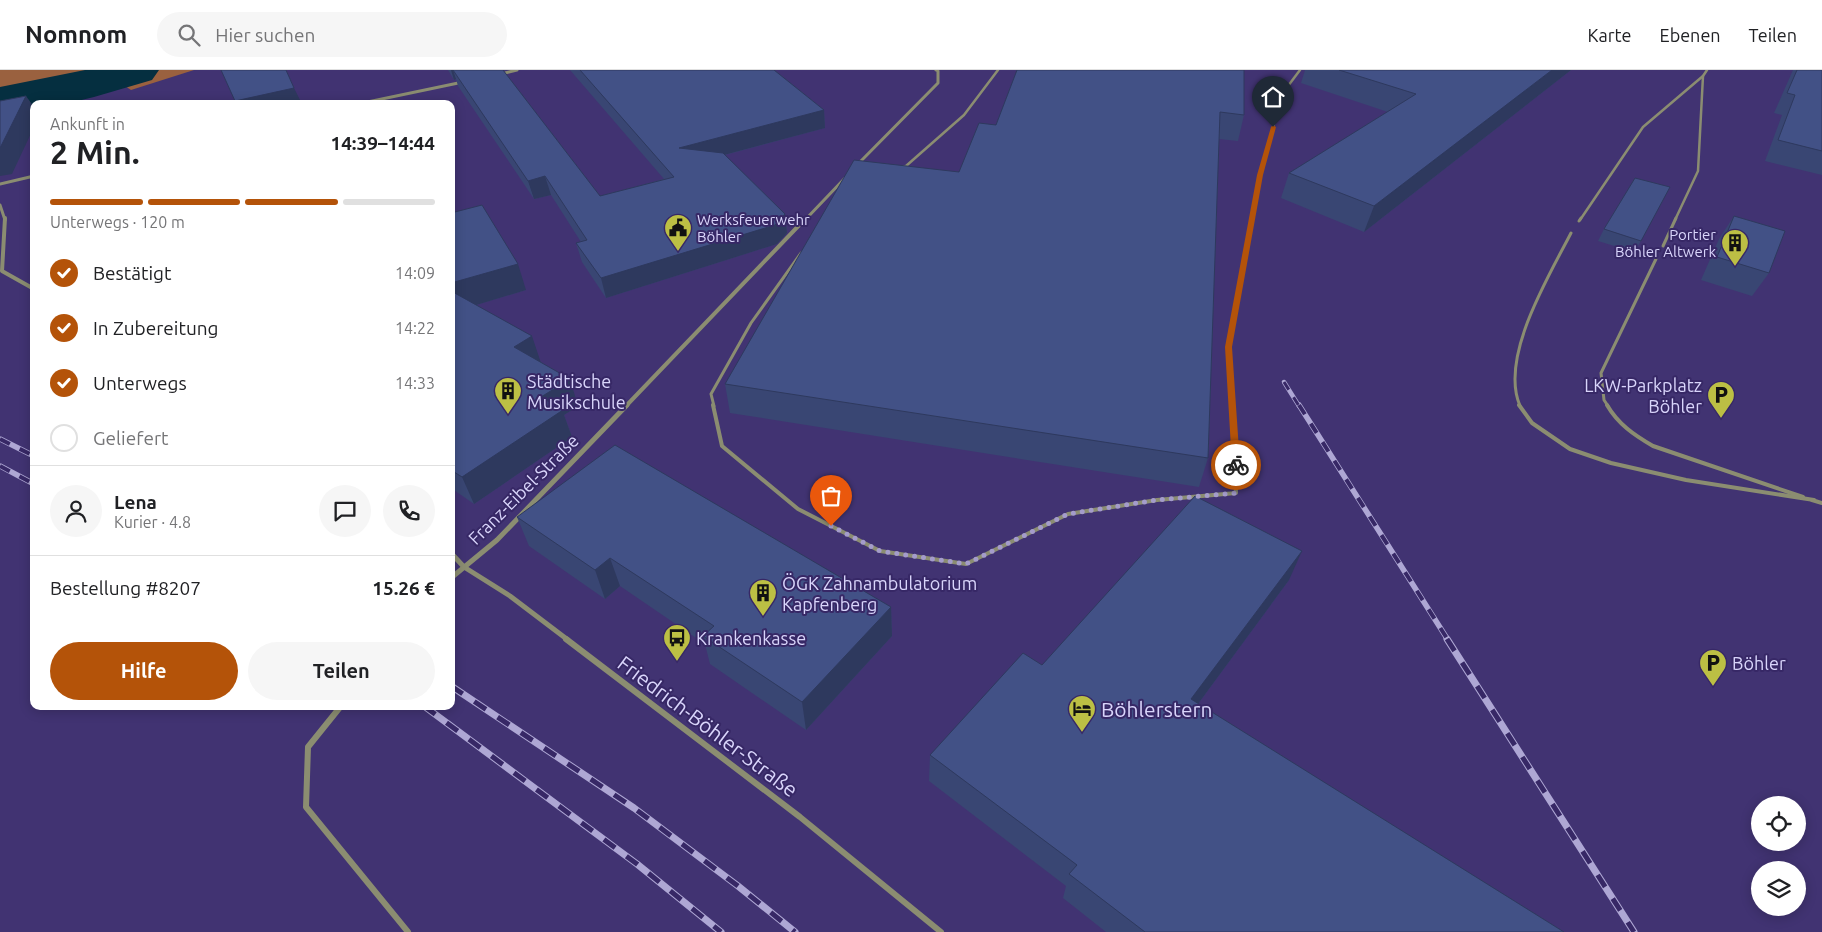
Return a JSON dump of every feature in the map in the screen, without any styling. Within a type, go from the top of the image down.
[{"type":"street","points":[[499,74],[517,70]]},
{"type":"street","name":"Franz-Eibel-Straße","points":[[455,575],[497,540],[938,83],[938,71],[936,70]]},
{"type":"street","points":[[377,100],[471,80]]},
{"type":"street","points":[[0,184],[30,177]]},
{"type":"street","points":[[0,205],[5,218],[2,271],[30,287]]},
{"type":"street","name":"Friedrich-Böhler-Straße","points":[[455,557],[464,567],[510,596],[800,817],[940,932]]},
{"type":"street","points":[[338,710],[308,746],[306,807],[408,932]]},
{"type":"lane","points":[[897,169],[906,166],[964,115],[998,70]]},
{"type":"lane","points":[[806,246],[750,323],[711,394],[722,446],[798,509],[880,551],[966,564],[1068,514],[1157,500],[1236,493],[1229,347],[1260,175],[1282,94],[1300,70]]},
{"type":"lane","points":[[1579,221],[1643,127],[1703,76],[1707,70]]},
{"type":"lane","points":[[1663,246],[1698,171],[1703,76]]},
{"type":"lane","points":[[1571,232],[1527,320],[1517,361],[1515,391],[1520,405],[1532,423],[1570,450],[1611,463],[1686,480],[1814,500]]},
{"type":"lane","points":[[1656,259],[1601,373],[1604,400],[1613,415],[1631,433],[1653,446],[1822,503]]},
{"type":"shaded area","points":[[0,70],[194,70],[131,90],[104,72],[46,87],[0,96]]},
{"type":"building","points":[[221,70],[286,70],[294,88],[240,100],[235,100]]},
{"type":"building","points":[[453,70],[503,70],[600,196],[674,177],[580,70],[774,70],[824,110],[679,148],[723,153],[785,214],[775,225],[601,278],[576,243],[587,240],[545,176],[528,181]]},
{"type":"building","points":[[1017,70],[1244,70],[1244,115],[1220,112],[1208,458],[725,384],[854,160],[959,172],[979,123],[996,125]]},
{"type":"building","points":[[1339,70],[1552,70],[1374,206],[1289,173],[1416,94]]},
{"type":"building","points":[[1797,70],[1822,70],[1822,151],[1778,140],[1795,95],[1787,93]]},
{"type":"building","points":[[26,96],[0,148],[0,101]]},
{"type":"building","points":[[1635,178],[1670,187],[1641,241],[1604,229]]},
{"type":"building","points":[[482,205],[518,264],[455,282],[455,212]]},
{"type":"building","points":[[1734,216],[1785,231],[1769,273],[1717,257]]},
{"type":"building","name":"Städtische Musikschule","points":[[455,293],[532,336],[514,347],[570,379],[541,397],[563,410],[462,477],[455,473]]},
{"type":"building","name":"ÖGK Zahnambulatorium Kapfenberg","points":[[615,445],[891,607],[802,702],[703,636],[714,626],[610,558],[595,570],[517,517]]},
{"type":"building","name":"Böhlerstern","points":[[1195,496],[1302,551],[1191,699],[1564,932],[1145,932],[1069,874],[1077,865],[930,755],[1023,653],[1042,665]]},
{"type":"waterway","points":[[0,102],[77,87],[136,70]]},
{"type":"railway","points":[[1284,382],[1299,406]]},
{"type":"railway","points":[[1299,405],[1448,640]]},
{"type":"railway","points":[[0,439],[30,454]]},
{"type":"railway","points":[[0,466],[30,482]]},
{"type":"railway","points":[[1447,639],[1634,932]]},
{"type":"railway","points":[[455,689],[634,808],[738,886],[795,932]]},
{"type":"railway","points":[[429,710],[637,864],[721,932]]},
{"type":"way so far","points":[[831,526],[880,551],[966,564],[1068,514],[1157,500],[1236,493],[1236,465]]},
{"type":"place","name":"Werksfeuerwehr Böhler","points":[[678,252]]},
{"type":"place","name":"Portier Böhler Altwerk","points":[[1735,267]]},
{"type":"place","name":"Städtische Musikschule","points":[[508,415]]},
{"type":"place","name":"LKW-Parkplatz Böhler","points":[[1721,419]]},
{"type":"place","name":"ÖGK Zahnambulatorium Kapfenberg","points":[[763,617]]},
{"type":"place","name":"Krankenkasse","points":[[677,662]]},
{"type":"place","name":"Böhler","points":[[1713,687]]},
{"type":"place","name":"Böhlerstern","points":[[1082,733]]},
{"type":"route","points":[[1236,465],[1229,347],[1260,175],[1273,127]]}]
